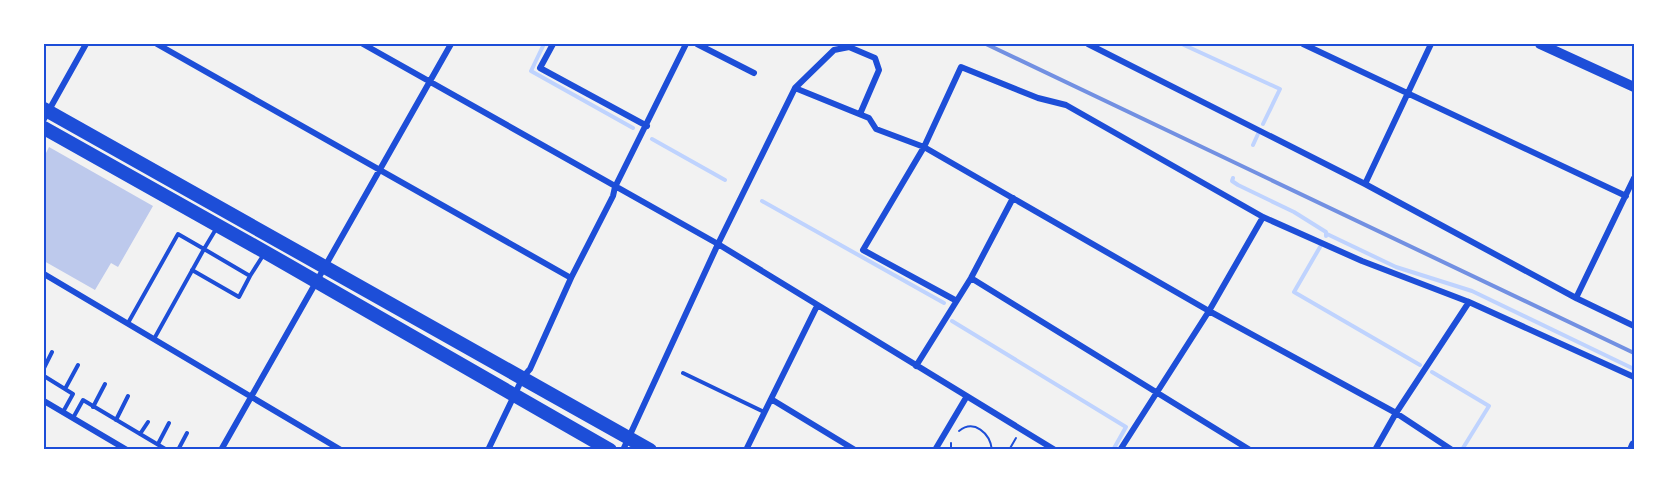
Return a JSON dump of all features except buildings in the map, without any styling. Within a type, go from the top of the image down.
[{"type":"main road","points":[[45,113],[524,377],[626,443],[650,450]]},
{"type":"main road","points":[[44,128],[516,394],[610,450]]},
{"type":"street","points":[[45,113],[86,44]]},
{"type":"street","points":[[157,44],[571,278]]},
{"type":"street","points":[[363,44],[717,244],[1055,450]]},
{"type":"street","points":[[221,450],[323,266],[451,44]]},
{"type":"street","points":[[553,44],[540,68],[646,126]]},
{"type":"street","points":[[488,450],[530,369],[571,278],[686,44]]},
{"type":"street","points":[[697,44],[754,73]]},
{"type":"street","points":[[1088,44],[1365,184],[1576,298],[1635,326]]},
{"type":"street","points":[[1303,44],[1626,196]]},
{"type":"street","points":[[1365,184],[1431,44]]},
{"type":"street","points":[[1540,44],[1635,87]]},
{"type":"street","points":[[626,443],[717,244],[795,88],[834,50],[849,47],[875,58],[879,70],[860,114]]},
{"type":"street","points":[[955,300],[863,250],[924,147],[961,67],[1038,98],[1066,105],[1263,217],[1362,261],[1469,302],[1635,377]]},
{"type":"street","points":[[795,88],[869,118],[876,129],[924,147],[1209,310],[1396,413],[1452,450]]},
{"type":"street","points":[[1576,298],[1635,178]]},
{"type":"street","points":[[916,366],[955,300],[971,278],[1013,198]]},
{"type":"street","points":[[1119,450],[1209,310],[1263,217]]},
{"type":"street","points":[[44,274],[341,450]]},
{"type":"street","points":[[971,278],[1250,450]]},
{"type":"street","points":[[1375,450],[1396,413],[1469,302]]},
{"type":"street","points":[[746,450],[817,306]]},
{"type":"street","points":[[935,450],[967,396]]},
{"type":"street","points":[[771,399],[855,450]]},
{"type":"street","points":[[44,401],[127,450]]},
{"type":"street","points":[[1632,450],[1635,445]]},
{"type":"lane","points":[[154,339],[218,225]]},
{"type":"lane","points":[[128,323],[178,234],[250,276]]},
{"type":"lane","points":[[192,270],[239,297],[265,252]]},
{"type":"lane","points":[[44,368],[52,352]]},
{"type":"lane","points":[[65,389],[78,365]]},
{"type":"lane","points":[[684,373],[765,412]]},
{"type":"lane","points":[[44,376],[73,394],[63,412]]},
{"type":"lane","points":[[93,407],[105,384]]},
{"type":"lane","points":[[116,420],[128,396]]},
{"type":"lane","points":[[73,418],[83,400],[167,450]]},
{"type":"lane","points":[[140,434],[148,422]]},
{"type":"lane","points":[[158,444],[170,423]]},
{"type":"lane","points":[[178,450],[187,433]]},
{"type":"path","points":[[956,433],[964,426],[974,427],[984,432],[991,440],[992,450]]},
{"type":"path","points":[[1009,450],[1016,438]]},
{"type":"path","points":[[951,450],[952,442]]},
{"type":"waterway","points":[[544,44],[531,71],[633,128]]},
{"type":"waterway","points":[[1184,45],[1280,89],[1263,124]]},
{"type":"waterway","points":[[1253,145],[1258,134]]},
{"type":"waterway","points":[[652,139],[725,180]]},
{"type":"waterway","points":[[1233,178],[1232,181],[1238,185],[1294,212],[1326,232],[1326,236]]},
{"type":"waterway","points":[[762,201],[944,303]]},
{"type":"waterway","points":[[1327,234],[1396,267],[1472,291],[1634,369]]},
{"type":"waterway","points":[[1320,247],[1294,292],[1420,365]]},
{"type":"waterway","points":[[952,321],[1126,427],[1113,450]]},
{"type":"waterway","points":[[1432,372],[1489,406],[1463,448]]},
{"type":"railway","points":[[986,44],[1634,353]]}]
